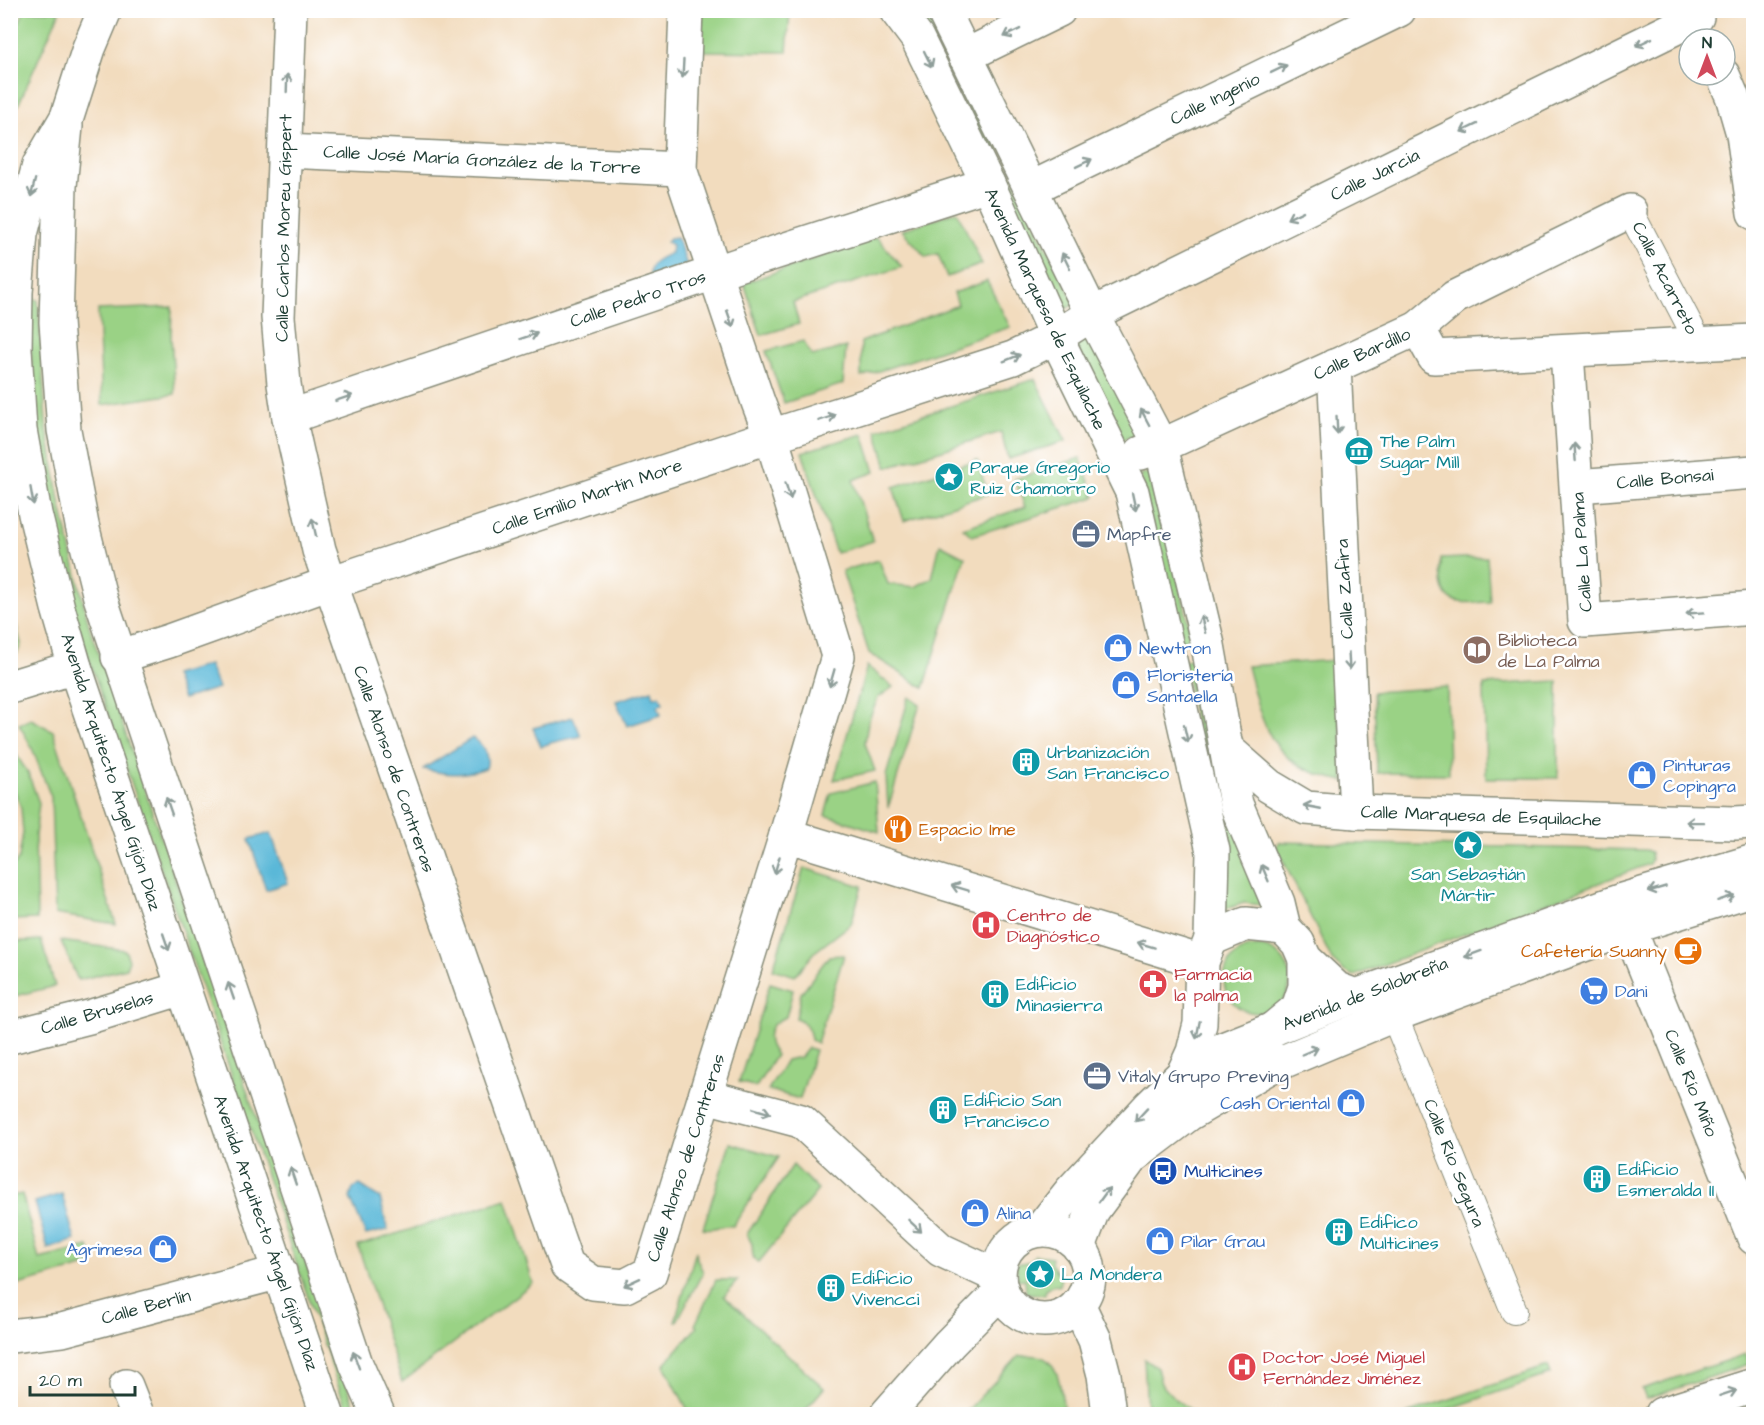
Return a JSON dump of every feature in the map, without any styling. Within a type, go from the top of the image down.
[{"type":"street","name":"Avenida Arquitecto Ángel Gijón Díaz","points":[[105,10],[89,48],[67,117],[60,186],[56,322],[64,430],[85,535],[118,657],[353,1352],[378,1414]]},
{"type":"street","name":"Calle Carlos Moreu Gispert","points":[[290,10],[278,317],[289,417],[330,583]]},
{"type":"street","points":[[680,169],[686,10]]},
{"type":"street","name":"Avenida Marquesa de Esquilache","points":[[896,10],[917,38],[988,184],[1056,337],[1132,492],[1210,835],[1213,860],[1200,1024],[1193,1052],[1183,1074]]},
{"type":"street","points":[[943,10],[1092,314],[1161,446],[1208,645],[1236,804],[1278,903],[1284,928],[1298,943],[1305,959],[1337,989],[1356,996]]},
{"type":"street","points":[[965,56],[1059,10]]},
{"type":"street","name":"Calle Ingenio","points":[[1032,189],[1399,10]]},
{"type":"street","name":"Calle Jarcia","points":[[1056,337],[1092,314],[1699,22]]},
{"type":"street","points":[[1728,87],[1748,133],[1754,213]]},
{"type":"street","name":"Avenida Arquitecto Ángel Gijón Díaz","points":[[67,117],[39,165],[21,234],[13,292],[20,430],[35,514],[75,667],[327,1414]]},
{"type":"street","name":"Calle José María González de la Torre","points":[[285,151],[680,169]]},
{"type":"street","name":"Calle Alonso de Contreras","points":[[330,583],[567,1265],[593,1283],[625,1286],[650,1273],[786,835],[838,656],[771,435],[680,169]]},
{"type":"street","name":"Calle Pedro Tros","points":[[289,417],[714,273],[988,184]]},
{"type":"street","name":"Calle Bardillo","points":[[1116,462],[1161,446],[1418,328],[1455,297],[1630,211]]},
{"type":"street","name":"Calle Acarreto","points":[[1630,211],[1700,345]]},
{"type":"street","points":[[1418,328],[1434,357],[1754,341]]},
{"type":"street","name":"Calle Emilio Martín More","points":[[118,657],[330,583],[771,435],[1013,358],[1056,337]]},
{"type":"street","name":"Calle La Palma","points":[[1567,352],[1585,621],[1754,608]]},
{"type":"street","name":"Calle Zafira","points":[[1334,366],[1356,813]]},
{"type":"street","name":"Calle Bonsai","points":[[1577,486],[1754,472]]},
{"type":"street","points":[[10,687],[75,667]]},
{"type":"street","name":"Calle Marquesa de Esquilache","points":[[1228,750],[1269,786],[1306,808],[1356,813],[1754,822]]},
{"type":"street","points":[[786,835],[1207,951],[1246,924],[1284,928]]},
{"type":"street","name":"Avenida de Salobreña","points":[[1040,1230],[1079,1182],[1150,1106],[1183,1074],[1223,1049],[1356,996],[1622,900],[1754,861]]},
{"type":"street","name":"Avenida de Salobreña","points":[[1080,1247],[1093,1210],[1132,1157],[1189,1114],[1268,1068],[1394,1015],[1629,928],[1754,890]]},
{"type":"street","name":"Calle Río Miño","points":[[1629,928],[1754,1238]]},
{"type":"street","points":[[1168,1129],[1186,1097],[1245,1059],[1274,1028],[1298,1008],[1305,987],[1305,959]]},
{"type":"street","name":"Calle Bruselas","points":[[10,1036],[89,1017],[183,988]]},
{"type":"street","name":"Calle Río Segura","points":[[1394,1015],[1514,1311]]},
{"type":"street","points":[[706,1096],[801,1121],[941,1250],[1000,1284]]},
{"type":"street","points":[[1040,1230],[1054,1231],[1068,1237],[1080,1247],[1087,1260],[1089,1276],[1086,1291],[1078,1304],[1066,1314],[1051,1319],[1036,1319],[1021,1314],[1010,1304],[1000,1284],[1001,1263],[1006,1251],[1015,1241],[1026,1234],[1040,1230]]},
{"type":"street","name":"Calle Berlín","points":[[10,1336],[62,1330],[280,1272]]},
{"type":"street","points":[[887,1414],[1000,1284]]},
{"type":"street","points":[[1078,1304],[1095,1340],[1104,1375],[1109,1414]]},
{"type":"street","points":[[1662,1414],[1754,1385]]},
{"type":"green space","points":[[24,11],[60,11],[11,121],[11,42]]},
{"type":"green space","points":[[702,11],[790,11],[787,52],[700,51]]},
{"type":"green space","points":[[918,11],[929,11],[1075,304],[1066,309]]},
{"type":"green space","points":[[957,211],[982,264],[947,277],[938,254],[926,257],[902,230]]},
{"type":"green space","points":[[877,237],[902,267],[793,302],[799,324],[761,335],[744,283]]},
{"type":"green space","points":[[987,281],[1010,327],[861,377],[861,342],[958,305],[954,293]]},
{"type":"green space","points":[[28,297],[38,300],[46,423],[61,507],[89,626],[357,1414],[348,1414],[79,630],[55,528],[35,426]]},
{"type":"green space","points":[[172,307],[171,337],[175,394],[102,405],[98,310]]},
{"type":"green space","points":[[1089,333],[1139,433],[1123,440],[1073,341]]},
{"type":"green space","points":[[803,341],[812,356],[846,347],[843,384],[784,403],[766,351]]},
{"type":"green space","points":[[1035,379],[1066,441],[1008,459],[1001,432],[887,467],[876,430]]},
{"type":"green space","points":[[863,434],[875,472],[853,480],[873,541],[836,553],[802,452]]},
{"type":"green space","points":[[1080,458],[1095,497],[972,536],[963,528],[1025,507],[1015,479]]},
{"type":"green space","points":[[977,460],[988,494],[904,521],[893,487]]},
{"type":"green space","points":[[1153,472],[1192,638],[1180,641],[1140,475]]},
{"type":"green space","points":[[940,544],[965,557],[924,688],[869,653],[842,571],[879,560],[888,584],[915,587],[932,578]]},
{"type":"green space","points":[[1487,557],[1490,602],[1464,602],[1449,598],[1443,585],[1441,559]]},
{"type":"green space","points":[[10,600],[21,644],[17,654],[11,656]]},
{"type":"green space","points":[[1195,659],[1261,905],[1244,903],[1226,909],[1184,660]]},
{"type":"green space","points":[[1336,660],[1344,781],[1320,775],[1301,766],[1286,756],[1274,742],[1259,709],[1247,666]]},
{"type":"green space","points":[[867,666],[893,687],[878,698],[868,722],[865,743],[875,771],[834,780]]},
{"type":"green space","points":[[1558,681],[1558,778],[1486,778],[1484,685]]},
{"type":"green space","points":[[1447,687],[1449,774],[1377,773],[1374,692]]},
{"type":"green space","points":[[909,697],[920,704],[888,808],[886,776]]},
{"type":"green space","points":[[31,719],[53,731],[116,924],[55,914],[51,797],[32,748],[19,724]]},
{"type":"green space","points":[[10,745],[28,773],[39,803],[35,836],[37,919],[11,920],[11,870],[19,858],[23,832],[21,808],[11,781]]},
{"type":"green space","points":[[875,782],[879,832],[825,815],[831,793]]},
{"type":"green space","points":[[1279,842],[1646,850],[1651,852],[1651,860],[1649,864],[1354,976],[1344,971],[1332,960],[1276,846]]},
{"type":"green space","points":[[804,868],[862,886],[851,924],[816,951],[795,976],[773,969]]},
{"type":"green space","points":[[41,940],[55,986],[11,997],[11,942]]},
{"type":"green space","points":[[61,941],[125,950],[129,960],[126,968],[78,980]]},
{"type":"green space","points":[[1250,947],[1264,947],[1276,952],[1285,961],[1290,980],[1288,993],[1281,1004],[1264,1013],[1250,1013],[1238,1008],[1229,999],[1224,987],[1224,973],[1229,961],[1238,952]]},
{"type":"green space","points":[[844,955],[817,1043],[811,1040],[805,1024],[796,1018],[801,993],[829,956]]},
{"type":"green space","points":[[770,983],[793,990],[786,1017],[775,1024],[769,1033],[769,1044],[776,1055],[756,1087],[739,1082]]},
{"type":"green space","points":[[808,1048],[815,1050],[800,1099],[768,1090],[786,1060],[801,1057]]},
{"type":"green space","points":[[730,1143],[779,1157],[733,1226],[703,1228]]},
{"type":"green space","points":[[793,1165],[818,1190],[759,1262],[753,1258],[752,1244],[747,1234]]},
{"type":"green space","points":[[22,1194],[39,1259],[89,1247],[94,1264],[11,1287],[11,1196]]},
{"type":"green space","points":[[507,1199],[533,1283],[402,1382],[358,1246]]},
{"type":"green space","points":[[696,1251],[703,1272],[675,1321]]},
{"type":"green space","points":[[1035,1255],[1052,1257],[1051,1264],[1057,1272],[1062,1273],[1059,1286],[1053,1285],[1045,1290],[1045,1295],[1026,1293],[1025,1279],[1018,1280],[1016,1264],[1031,1261]]},
{"type":"green space","points":[[716,1280],[738,1280],[724,1296],[824,1388],[802,1414],[690,1414],[664,1365],[697,1327],[695,1325]]},
{"type":"green space","points":[[1746,1354],[1749,1364],[1646,1399],[1642,1389]]},
{"type":"green space","points":[[1019,1356],[1038,1356],[1046,1359],[1052,1365],[1059,1380],[1064,1414],[964,1414]]},
{"type":"green space","points":[[1144,1359],[1157,1368],[1161,1384],[1176,1400],[1197,1414],[1147,1409]]},
{"type":"green space","points":[[1548,1366],[1551,1374],[1434,1414],[1406,1414]]},
{"type":"water","points":[[677,237],[687,265],[650,278],[652,265],[658,259],[671,253],[672,245],[667,242],[670,238]]},
{"type":"water","points":[[209,665],[218,688],[183,699],[174,675]]},
{"type":"water","points":[[652,690],[654,697],[660,696],[663,703],[658,706],[661,715],[627,726],[616,701]]},
{"type":"water","points":[[573,717],[581,736],[555,741],[541,747],[533,728]]},
{"type":"water","points":[[472,738],[485,751],[486,768],[454,774],[423,769]]},
{"type":"water","points":[[271,833],[288,883],[266,890],[249,839]]},
{"type":"water","points":[[360,1185],[380,1198],[388,1230],[366,1235],[350,1198],[353,1188]]},
{"type":"water","points":[[62,1194],[75,1240],[48,1249],[35,1202]]},
{"type":"place","name":"The Palm Sugar Mill","points":[[1359,451]]},
{"type":"place","name":"Parque Gregorio Ruiz Chamorro","points":[[949,477]]},
{"type":"place","name":"Mapfre","points":[[1086,534]]},
{"type":"place","name":"Newtron","points":[[1118,648]]},
{"type":"place","name":"Biblioteca de La Palma","points":[[1477,650]]},
{"type":"place","name":"Floristería Santaella","points":[[1126,685]]},
{"type":"place","name":"Urbanización San Francisco","points":[[1026,762]]},
{"type":"place","name":"Pinturas Copingra","points":[[1642,775]]},
{"type":"place","name":"Espacio Ime","points":[[898,829]]},
{"type":"place","name":"San Sebastián Mártir","points":[[1468,845]]},
{"type":"place","name":"Centro de Diagnóstico","points":[[986,925]]},
{"type":"place","name":"Cafetería Suanny","points":[[1688,951]]},
{"type":"place","name":"Farmacia la palma","points":[[1153,984]]},
{"type":"place","name":"Dani","points":[[1594,991]]},
{"type":"place","name":"Edificio Minasierra","points":[[995,994]]},
{"type":"place","name":"Vitaly Grupo Preving","points":[[1097,1076]]},
{"type":"place","name":"Cash Oriental","points":[[1351,1103]]},
{"type":"place","name":"Edificio San Francisco","points":[[943,1110]]},
{"type":"place","name":"Multicines","points":[[1163,1171]]},
{"type":"place","name":"Edificio Esmeralda II","points":[[1597,1179]]},
{"type":"place","name":"Alina","points":[[975,1213]]},
{"type":"place","name":"Edifico Multicines","points":[[1339,1232]]},
{"type":"place","name":"Pilar Grau","points":[[1160,1241]]},
{"type":"place","name":"Agrimesa","points":[[163,1249]]},
{"type":"place","name":"La Mondera","points":[[1040,1274]]},
{"type":"place","name":"Edificio Vivencci","points":[[831,1288]]},
{"type":"place","name":"Doctor José Miguel Fernández Jiménez","points":[[1242,1367]]}]
